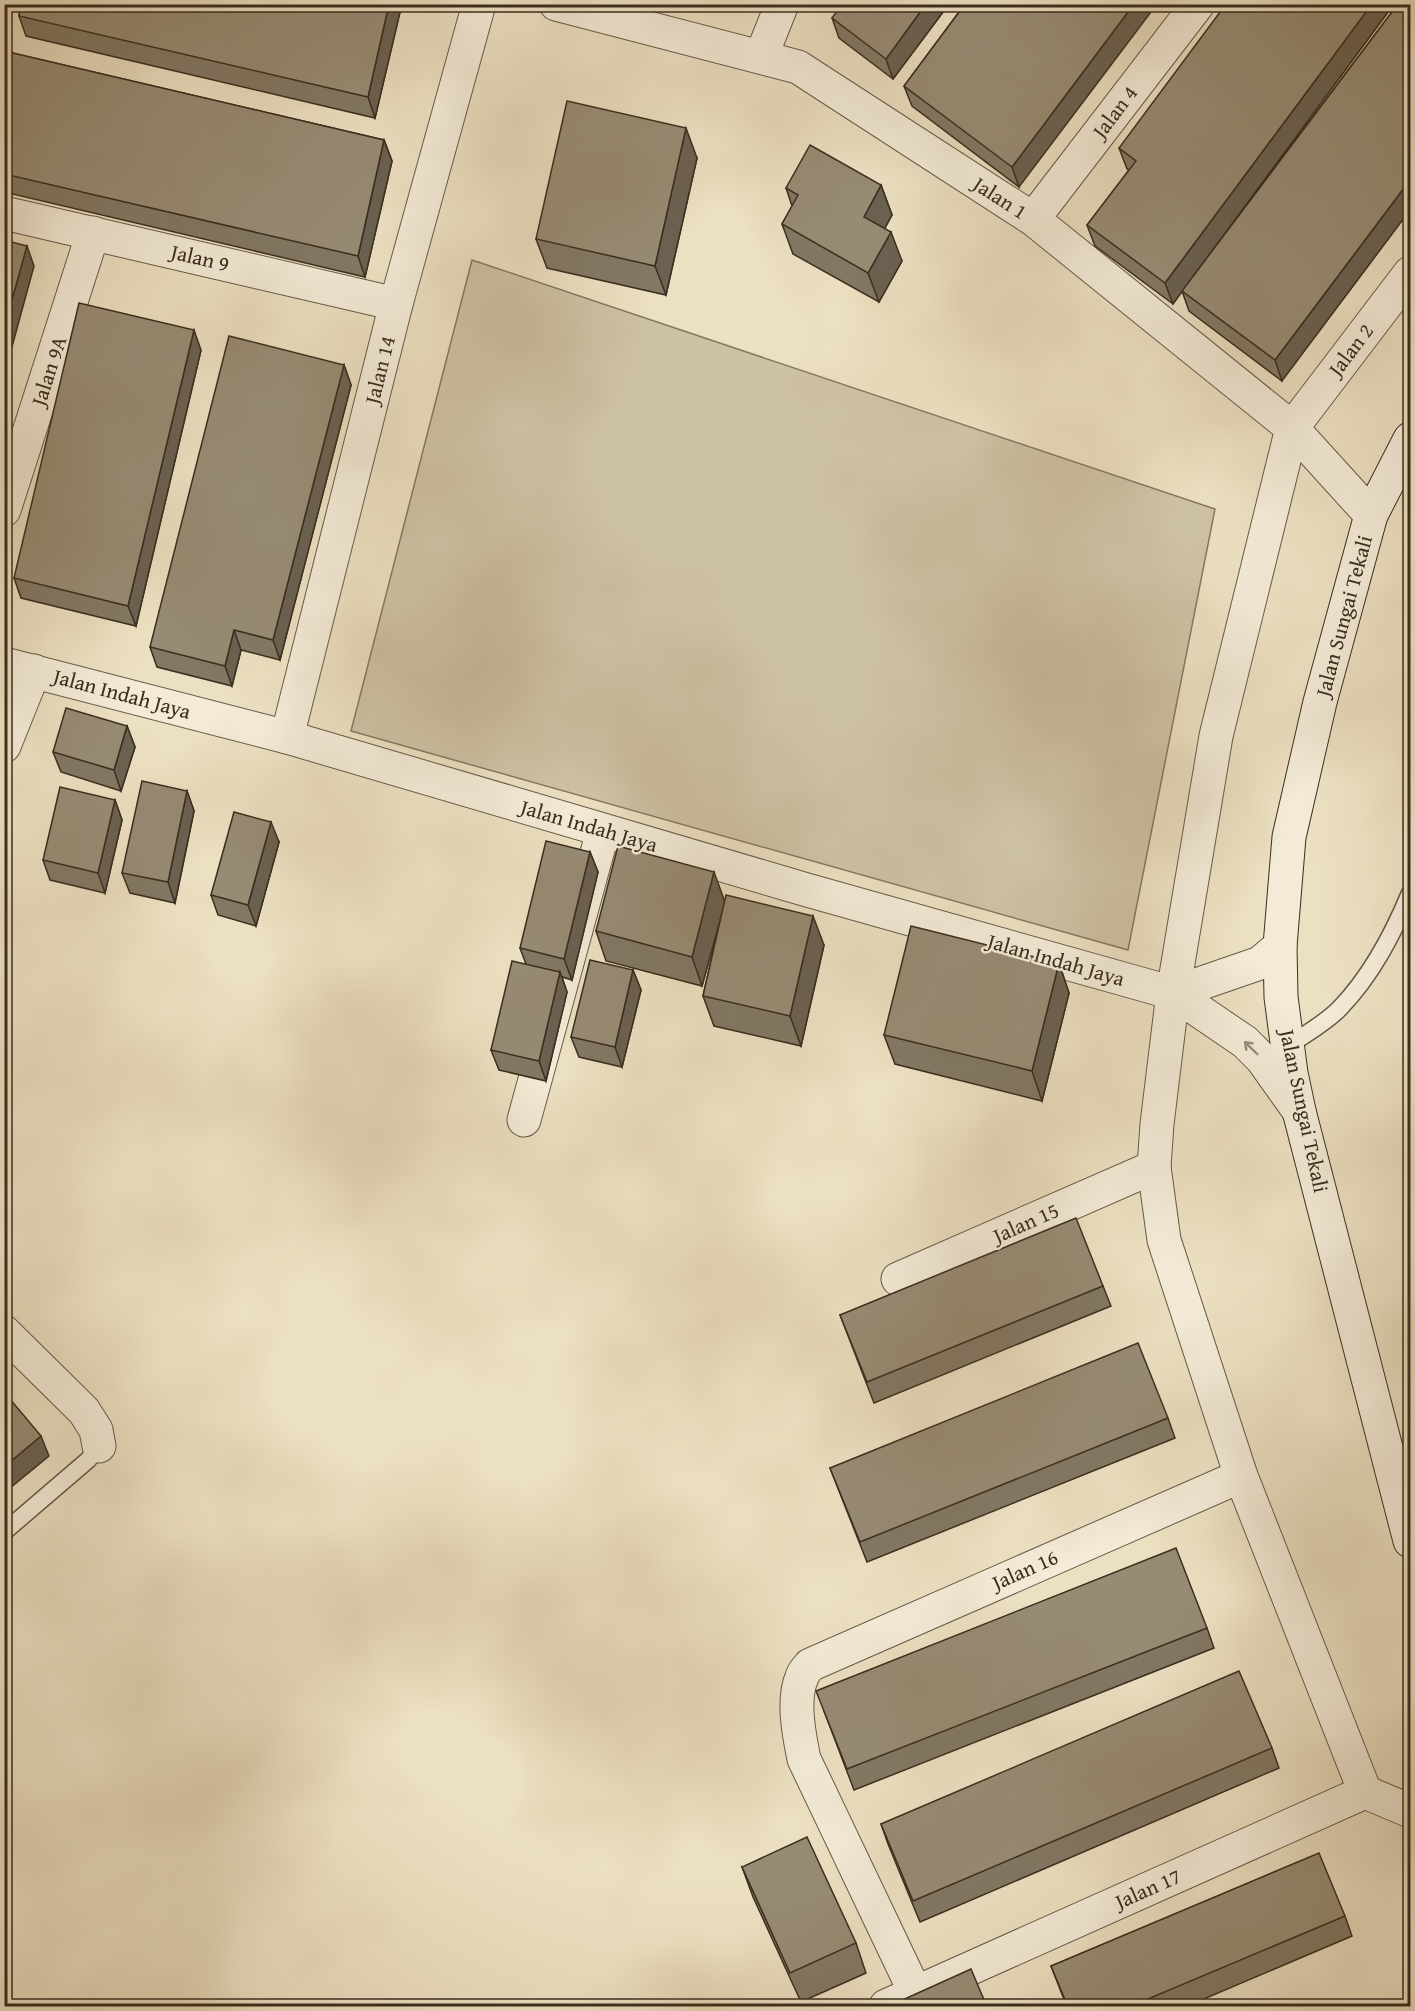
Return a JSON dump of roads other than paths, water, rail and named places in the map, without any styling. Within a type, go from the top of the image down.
[{"type":"street","name":"Jalan 14","points":[[287,737],[396,304],[478,4]]},
{"type":"street","name":"Jalan 1","points":[[556,4],[798,67],[1033,219],[1292,428],[1371,515]]},
{"type":"street","points":[[761,57],[782,4]]},
{"type":"street","name":"Jalan 4","points":[[1033,219],[1198,4]]},
{"type":"street","name":"Jalan 9","points":[[4,213],[396,304]]},
{"type":"street","name":"Jalan 9A","points":[[4,510],[93,233]]},
{"type":"street","name":"Jalan 2","points":[[1292,428],[1410,273]]},
{"type":"street","points":[[1292,428],[1216,736],[1173,993],[1154,1167],[1164,1240],[1241,1476],[1365,1792],[1410,1811]]},
{"type":"street","name":"Jalan Sungai Tekali","points":[[1410,438],[1371,515],[1320,702],[1289,837],[1280,946],[1281,997],[1299,1111],[1410,1540]]},
{"type":"street","points":[[4,746],[19,668]]},
{"type":"street","name":"Jalan Indah Jaya","points":[[19,668],[287,737],[819,894],[1173,993],[1245,1042],[1262,1059],[1299,1111]]},
{"type":"street","points":[[524,1120],[603,831]]},
{"type":"street","points":[[1173,993],[1260,963],[1280,946]]},
{"type":"street","name":"Jalan 15","points":[[898,1280],[1154,1167]]},
{"type":"street","points":[[4,1332],[84,1411],[96,1430],[99,1446]]},
{"type":"street","name":"Jalan 16","points":[[915,1992],[804,1759],[797,1724],[798,1692],[802,1677],[810,1665],[1241,1476]]},
{"type":"street","name":"Jalan 17","points":[[886,2007],[915,1992],[1365,1792]]},
{"type":"lane","points":[[1288,1046],[1340,1009],[1384,950],[1410,893]]},
{"type":"lane","points":[[4,1532],[88,1460],[99,1446]]}]
